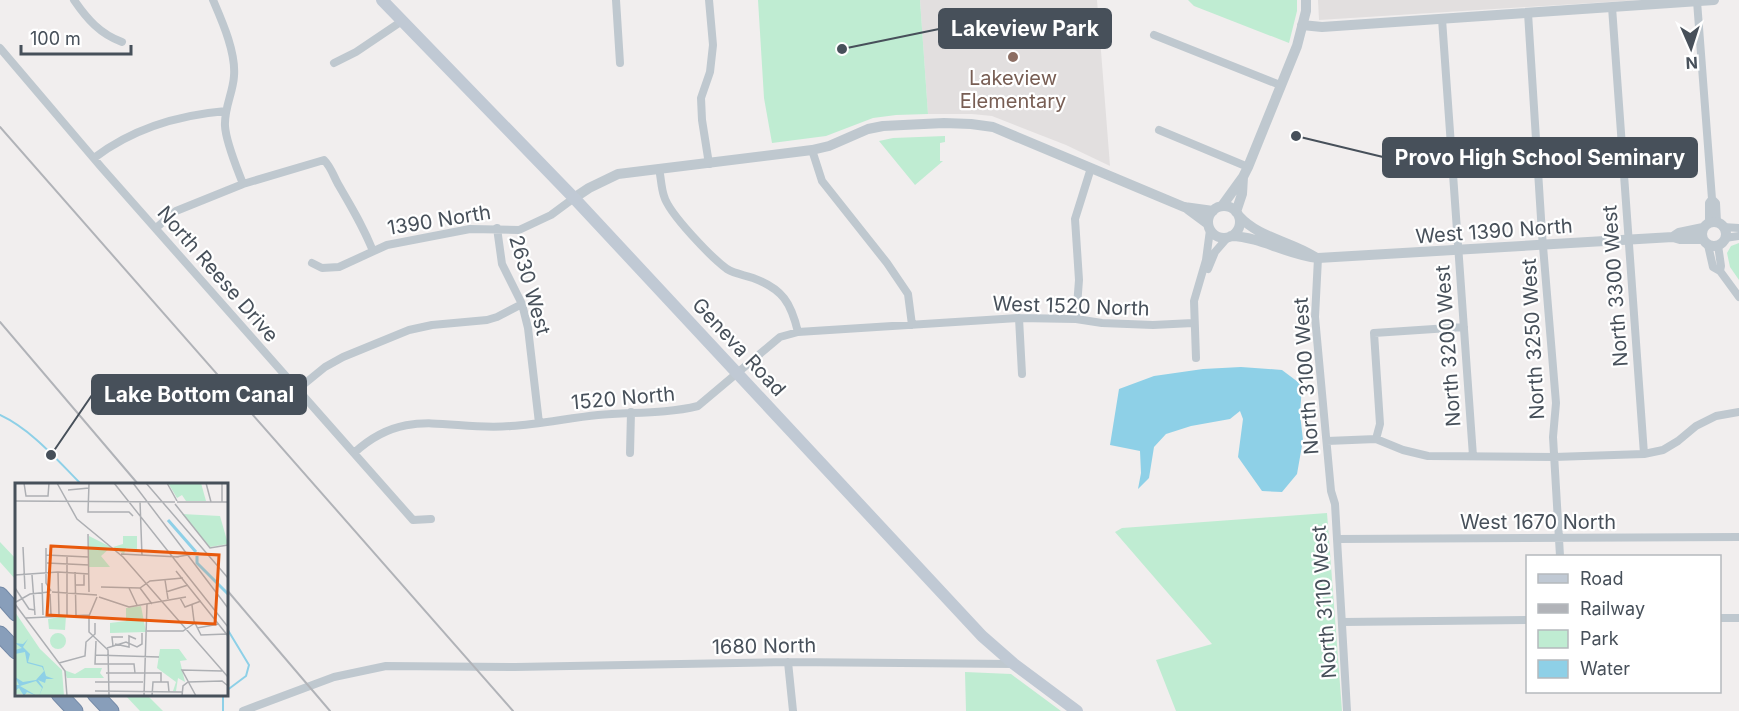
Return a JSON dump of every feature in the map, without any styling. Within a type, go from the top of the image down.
[{"type":"highway","points":[[0,596],[15,612]]},
{"type":"highway","points":[[0,634],[15,650]]},
{"type":"highway","points":[[61,696],[75,711]]},
{"type":"highway","points":[[97,696],[111,711]]},
{"type":"main road","name":"Geneva Road","points":[[382,0],[574,198],[982,636],[1014,664],[1077,711]]},
{"type":"street","points":[[75,0],[96,27],[111,38],[122,42]]},
{"type":"street","points":[[213,0],[227,37],[234,76],[226,111],[225,129],[243,184]]},
{"type":"street","points":[[616,0],[620,63]]},
{"type":"street","points":[[709,164],[701,98],[710,72],[713,45],[710,0]]},
{"type":"street","points":[[1200,279],[1204,277],[1215,252],[1239,226],[1237,214],[1246,172],[1297,46],[1306,0]]},
{"type":"street","points":[[1302,25],[1322,27],[1714,0]]},
{"type":"street","points":[[1696,1],[1712,199],[1716,203],[1713,267],[1720,271],[1739,297]]},
{"type":"street","name":"North 3300 West","points":[[1612,7],[1644,454]]},
{"type":"street","name":"North 3250 West","points":[[1528,13],[1556,403],[1554,457],[1560,555]]},
{"type":"street","name":"North 3200 West","points":[[1442,19],[1473,456]]},
{"type":"street","points":[[334,63],[356,52],[402,21]]},
{"type":"street","points":[[1154,35],[1280,85]]},
{"type":"street","name":"North Reese Drive","points":[[0,48],[413,520],[431,519]]},
{"type":"street","points":[[94,158],[112,145],[141,131],[186,115],[226,111]]},
{"type":"street","points":[[912,325],[908,294],[887,263],[822,181],[812,150],[829,146],[868,129],[883,126],[944,123],[993,128],[1184,207],[1218,237],[1230,237]]},
{"type":"street","points":[[1159,130],[1246,172]]},
{"type":"street","name":"1390 North","points":[[312,263],[321,268],[339,267],[387,245],[470,229],[519,230],[551,215],[589,188],[618,174],[812,150]]},
{"type":"street","points":[[156,228],[176,211],[243,184],[324,160],[331,167],[352,205],[373,252]]},
{"type":"street","points":[[1076,319],[1079,280],[1075,219],[1091,168]]},
{"type":"street","points":[[659,169],[664,196],[671,212],[729,270],[765,284],[787,299],[798,332]]},
{"type":"street","points":[[1196,358],[1194,301],[1210,239],[1208,219],[1246,172]]},
{"type":"street","points":[[1184,207],[1227,207],[1255,231],[1304,249],[1318,258]]},
{"type":"street","name":"2630 West","points":[[497,228],[502,264],[522,304],[528,328],[539,423]]},
{"type":"street","name":"West 1390 North","points":[[1713,233],[1739,228]]},
{"type":"street","name":"West 1390 North","points":[[1230,237],[1252,238],[1301,257],[1318,258],[1544,246],[1673,237],[1679,233],[1739,236]]},
{"type":"street","name":"North 3100 West","points":[[1318,258],[1316,317],[1331,491]]},
{"type":"street","points":[[298,389],[325,367],[343,357],[409,330],[432,325],[487,320],[522,304]]},
{"type":"street","points":[[1019,318],[1022,374]]},
{"type":"street","name":"West 1520 North","points":[[912,325],[1019,318],[1076,319],[1102,324],[1193,323]]},
{"type":"street","name":"1520 North","points":[[354,453],[370,439],[386,431],[414,424],[509,427],[631,412],[684,410],[698,406],[780,337],[798,332],[912,325]]},
{"type":"street","points":[[1376,439],[1380,424],[1374,333],[1464,327]]},
{"type":"street","points":[[630,453],[631,412]]},
{"type":"street","points":[[1326,441],[1376,439],[1403,450],[1428,456],[1554,457],[1644,454],[1663,450],[1696,426],[1716,416],[1739,412]]},
{"type":"street","name":"North 3110 West","points":[[1331,491],[1335,504],[1347,711]]},
{"type":"street","name":"West 1670 North","points":[[1337,539],[1739,537]]},
{"type":"street","points":[[1721,618],[1739,618]]},
{"type":"street","points":[[1343,622],[1526,620]]},
{"type":"street","points":[[788,662],[793,711]]},
{"type":"street","name":"1680 North","points":[[243,711],[314,684],[382,666],[412,666],[444,670],[502,670],[514,667],[788,662],[1014,664]]},
{"type":"shaded area","name":"Lakeview Elementary","points":[[920,0],[1097,0],[1110,166],[1066,145],[992,116],[928,114]]},
{"type":"shaded area","points":[[1318,0],[1640,0],[1319,20]]},
{"type":"green space","points":[[758,0],[920,0],[928,114],[873,118],[826,136],[772,143],[764,98]]},
{"type":"green space","points":[[1188,0],[1297,0],[1297,11],[1289,43],[1194,6]]},
{"type":"green space","points":[[945,136],[945,142],[940,143],[940,161],[943,161],[915,185],[879,141],[893,138]]},
{"type":"green space","points":[[1739,243],[1739,280],[1730,267],[1727,253],[1731,246]]},
{"type":"green space","points":[[1327,513],[1342,711],[1176,711],[1156,660],[1212,644],[1115,532],[1122,528]]},
{"type":"green space","points":[[0,542],[15,558],[15,579],[0,562]]},
{"type":"green space","points":[[965,672],[1011,674],[1061,711],[966,711]]},
{"type":"green space","points":[[126,696],[148,696],[163,711],[140,711]]},
{"type":"water","points":[[1241,367],[1282,370],[1302,385],[1300,414],[1303,440],[1297,474],[1282,492],[1262,491],[1238,457],[1243,419],[1240,411],[1230,419],[1191,426],[1166,434],[1154,447],[1149,478],[1138,489],[1141,473],[1140,451],[1110,445],[1119,389],[1154,376],[1203,369]]},
{"type":"waterway","points":[[0,415],[33,437],[80,483]]},
{"type":"waterway","points":[[228,630],[249,665],[246,676],[228,690]]},
{"type":"waterway","points":[[223,696],[223,711]]},
{"type":"railway","points":[[0,127],[513,711]]},
{"type":"railway","points":[[0,322],[137,483]]},
{"type":"railway","points":[[228,591],[330,711]]},
{"type":"place","name":"Lakeview Park","points":[[842,49]]},
{"type":"place","name":"Lakeview Elementary","points":[[1013,57]]},
{"type":"place","name":"Provo High School Seminary","points":[[1296,136]]},
{"type":"place","name":"Lake Bottom Canal","points":[[51,455]]}]
